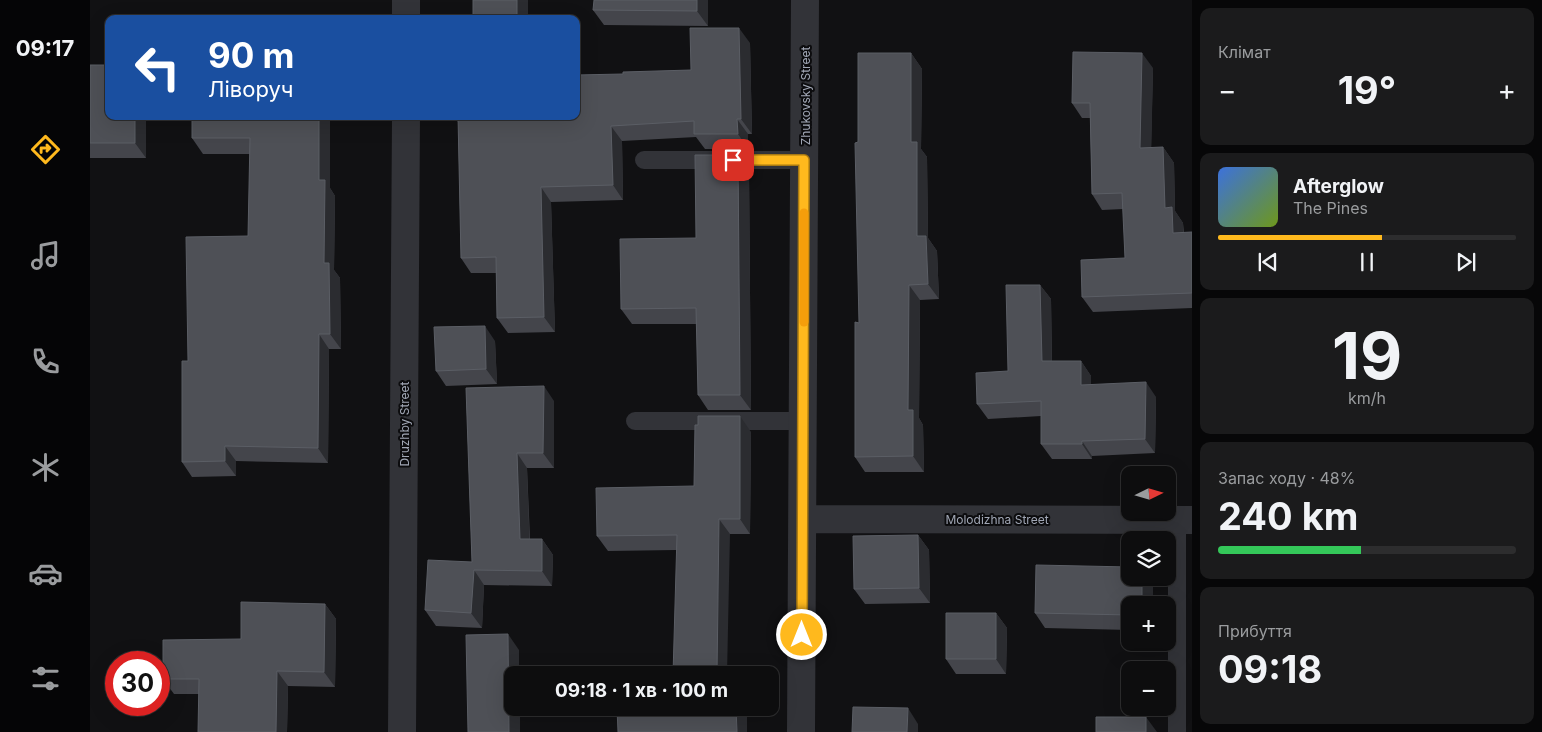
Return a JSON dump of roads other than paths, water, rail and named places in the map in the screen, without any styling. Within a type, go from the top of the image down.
[{"type":"street","points":[[406,0],[406,15]]},
{"type":"street","name":"Zhukovsky Street","points":[[801,732],[805,0]]},
{"type":"street","name":"Druzhby Street","points":[[402,732],[406,120]]},
{"type":"street","name":"Molodizhna Street","points":[[803,519],[1184,520]]},
{"type":"lane","points":[[644,160],[804,160]]},
{"type":"lane","points":[[635,420],[803,421]]},
{"type":"lane","points":[[1177,732],[1184,520]]}]
